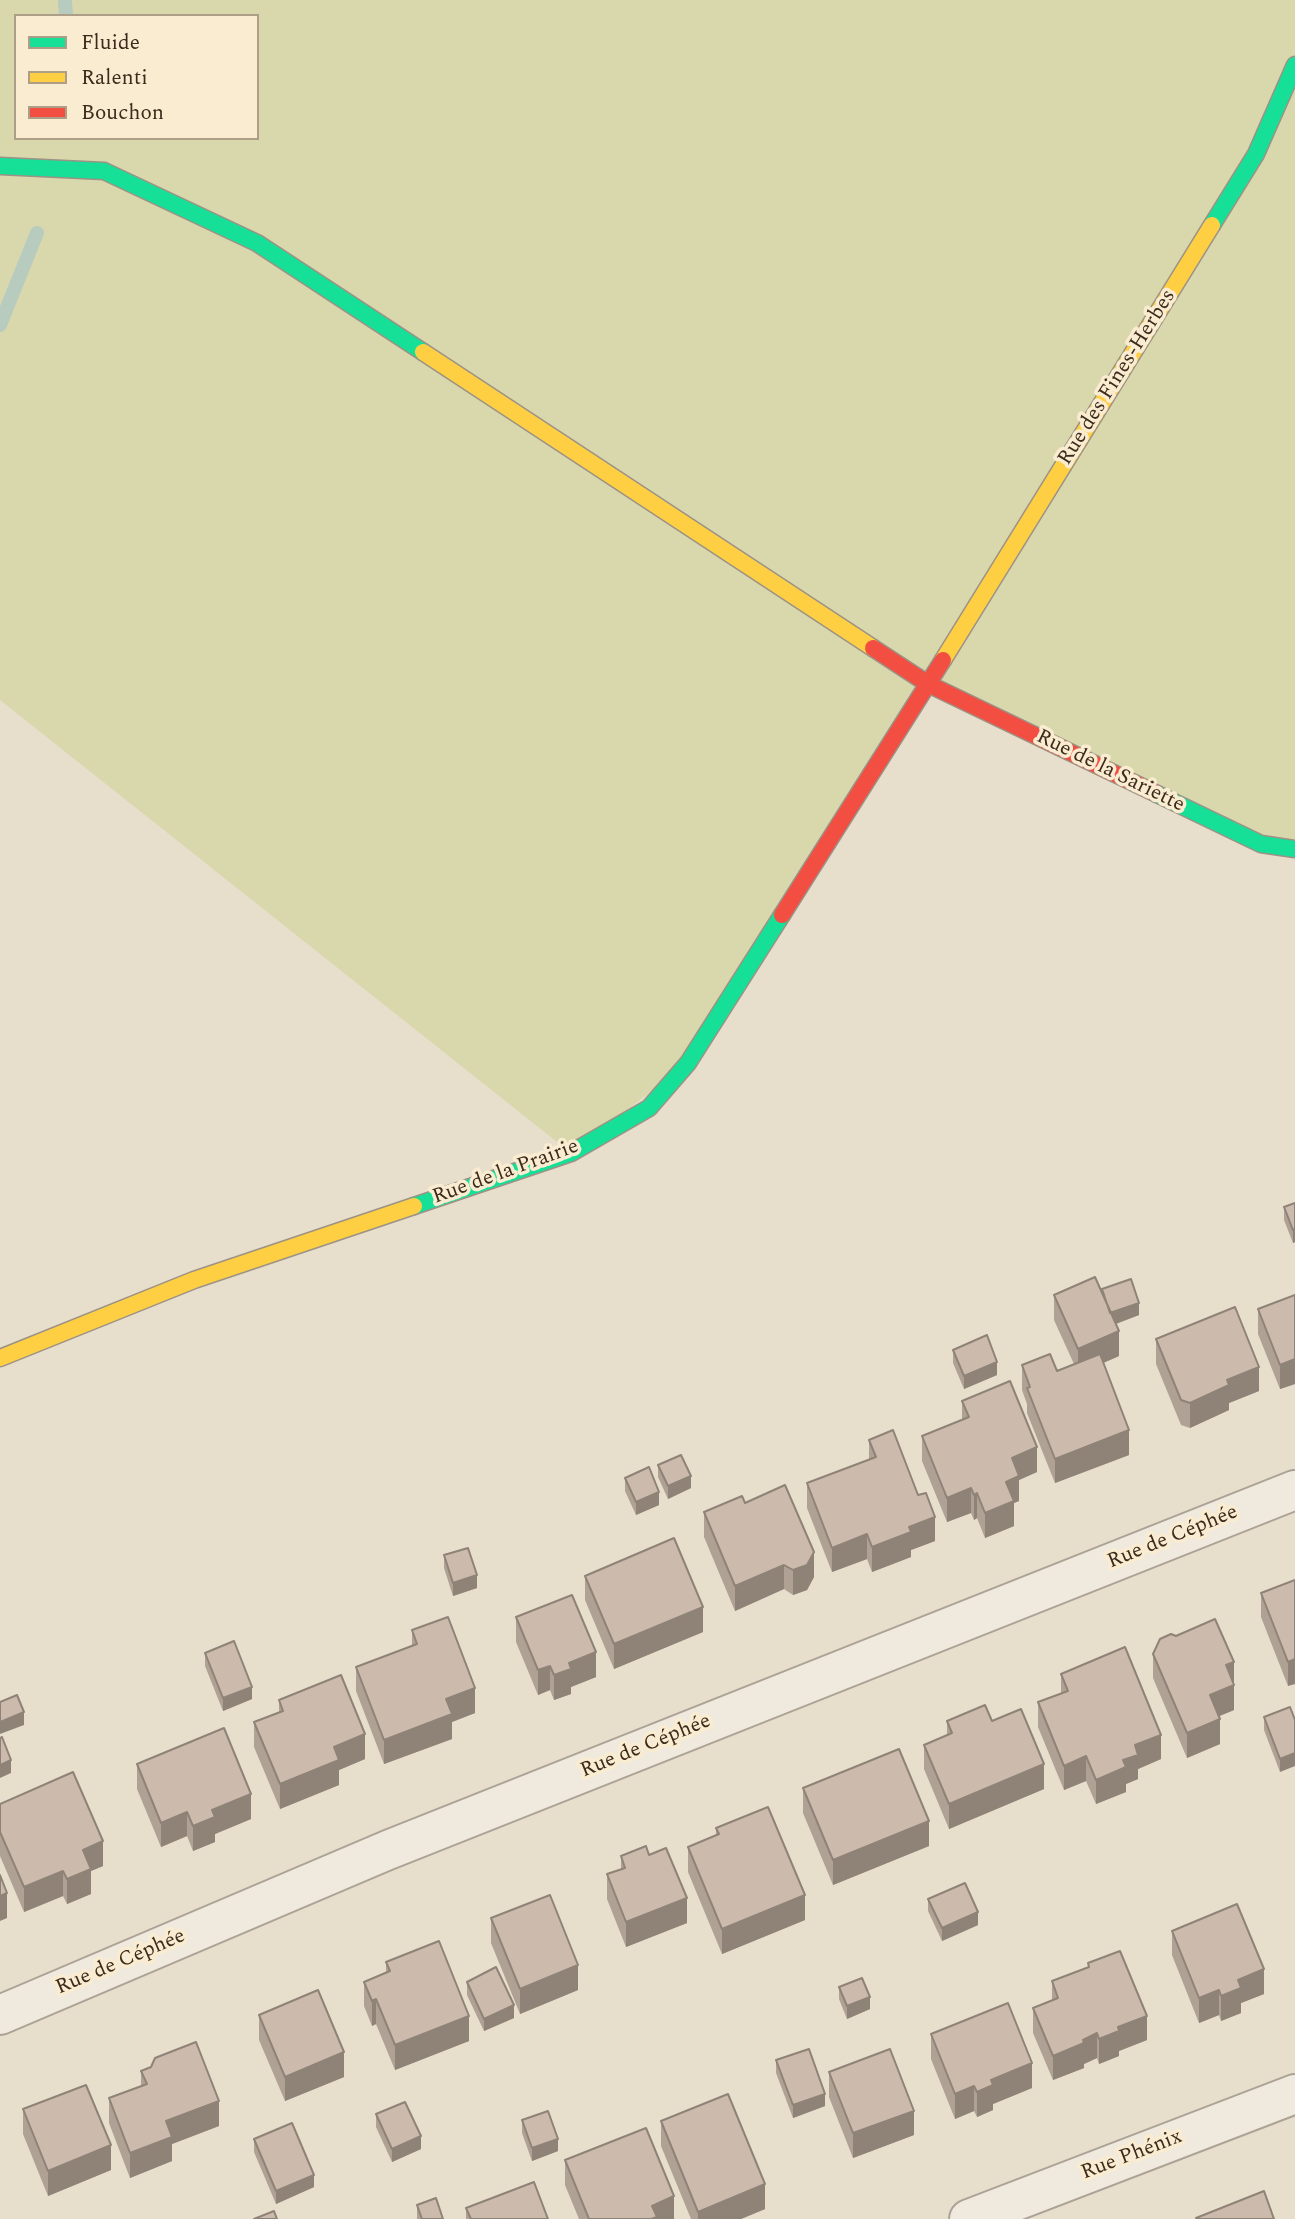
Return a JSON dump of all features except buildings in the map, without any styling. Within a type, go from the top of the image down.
[{"type":"street","name":"Rue des Fines-Herbes","points":[[928,684],[1256,155],[1295,65]]},
{"type":"street","name":"Rue de la Sariette","points":[[0,166],[104,171],[257,243],[928,684],[1262,844],[1295,849]]},
{"type":"street","name":"Rue de la Prairie","points":[[0,1358],[194,1280],[571,1153],[649,1108],[688,1063],[928,684]]},
{"type":"street","name":"Rue de Céphée","points":[[0,2015],[388,1850],[1295,1490]]},
{"type":"street","name":"Rue Phénix","points":[[969,2219],[1295,2094]]},
{"type":"shaded area","points":[[0,0],[1295,0],[1295,849],[928,684],[688,1063],[571,1153],[0,700]]},
{"type":"waterway","points":[[65,0],[66,14]]},
{"type":"waterway","points":[[0,325],[37,233]]},
{"type":"traffic: fast","points":[[1212,225],[1256,154],[1295,65]]},
{"type":"traffic: fast","points":[[0,166],[104,171],[257,243],[423,352]]},
{"type":"traffic: fast","points":[[1157,794],[1261,844],[1295,849]]},
{"type":"traffic: fast","points":[[414,1206],[571,1153],[649,1108],[688,1063],[782,915]]},
{"type":"traffic: slow","points":[[943,660],[1212,225]]},
{"type":"traffic: slow","points":[[423,352],[873,648]]},
{"type":"traffic: slow","points":[[0,1358],[194,1280],[414,1206]]},
{"type":"traffic: jam","points":[[873,648],[928,684],[1157,794]]},
{"type":"traffic: jam","points":[[782,915],[943,660]]}]
